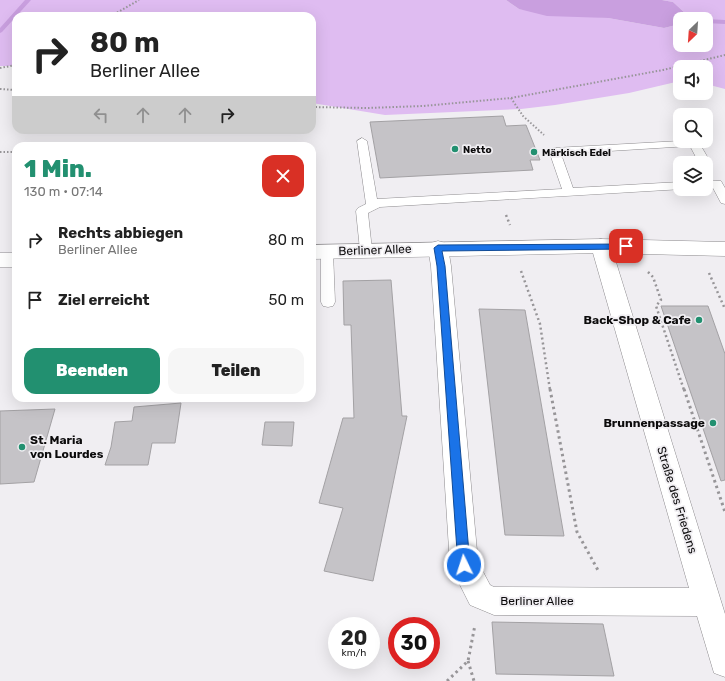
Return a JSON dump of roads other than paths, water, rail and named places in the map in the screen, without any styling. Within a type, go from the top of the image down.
[{"type":"street","name":"Berliner Allee","points":[[319,252],[438,248],[601,246],[725,249]]},
{"type":"street","name":"Straße des Friedens","points":[[601,246],[707,602],[724,653]]},
{"type":"street","name":"Berliner Allee","points":[[438,248],[441,266],[464,565],[480,596],[494,601],[707,602]]},
{"type":"street","points":[[0,260],[12,260]]},
{"type":"lane","points":[[362,141],[372,206]]},
{"type":"lane","points":[[569,192],[554,151],[694,143],[701,156]]},
{"type":"lane","points":[[713,185],[725,200]]},
{"type":"lane","points":[[366,250],[362,211],[378,203],[673,186]]},
{"type":"lane","points":[[319,252],[328,302]]},
{"type":"waterway","points":[[17,12],[28,0]]},
{"type":"waterway","points":[[0,31],[12,18]]},
{"type":"waterway","points":[[713,21],[725,22]]},
{"type":"place","name":"Netto","points":[[455,149]]},
{"type":"place","name":"Märkisch Edel","points":[[534,152]]},
{"type":"place","name":"Back-Shop & Cafe","points":[[699,320]]},
{"type":"place","name":"Brunnenpassage","points":[[713,423]]},
{"type":"place","name":"St. Maria von Lourdes","points":[[22,447]]}]
